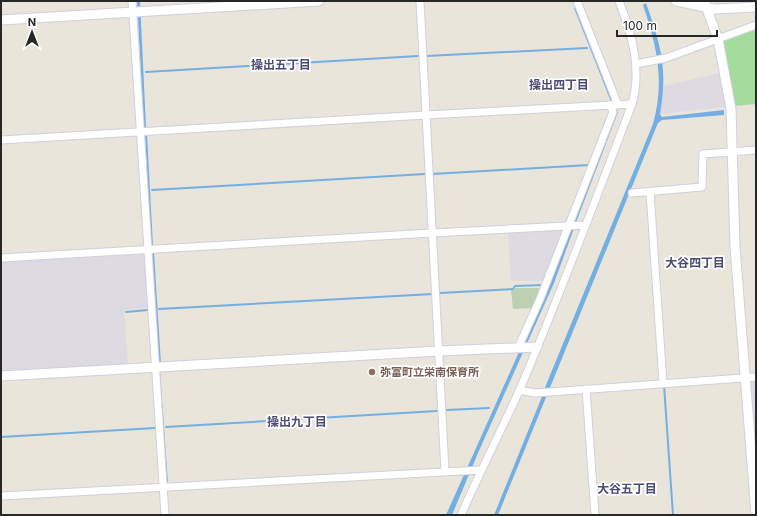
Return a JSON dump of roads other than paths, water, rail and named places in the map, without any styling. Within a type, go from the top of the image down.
[{"type":"street","points":[[132,1],[165,515]]},
{"type":"street","points":[[1,20],[320,1]]},
{"type":"street","points":[[420,1],[445,471]]},
{"type":"street","points":[[577,1],[618,105]]},
{"type":"street","points":[[527,348],[581,226],[634,98],[636,64],[630,31],[619,1]]},
{"type":"street","points":[[676,1],[705,4],[731,9],[756,7]]},
{"type":"street","points":[[705,4],[718,39],[731,109],[735,247],[756,515]]},
{"type":"street","points":[[636,64],[666,58],[756,25]]},
{"type":"street","points":[[1,140],[632,104]]},
{"type":"street","points":[[461,515],[519,390],[527,348],[540,298],[613,112],[610,105]]},
{"type":"street","points":[[632,193],[702,187],[703,154],[756,150]]},
{"type":"street","points":[[650,192],[663,383]]},
{"type":"street","points":[[1,258],[432,233],[581,226]]},
{"type":"street","points":[[1,376],[438,351],[527,348]]},
{"type":"street","points":[[519,390],[535,393],[756,377]]},
{"type":"street","points":[[586,389],[595,515]]},
{"type":"street","points":[[1,496],[481,470]]},
{"type":"water","points":[[137,1],[140,1],[146,127],[144,127]]},
{"type":"water","points":[[646,3],[656,32],[662,58],[663,84],[660,114],[662,117],[724,110],[724,115],[662,120],[658,123],[498,515],[494,515],[653,124],[657,108],[659,78],[658,64],[652,35],[643,5]]},
{"type":"water","points":[[578,7],[618,112],[554,283],[452,515],[446,515],[519,352],[615,112],[574,8]]},
{"type":"water","points":[[145,134],[147,134],[153,246],[151,246]]},
{"type":"water","points":[[152,253],[154,253],[161,364],[158,364]]},
{"type":"water","points":[[160,371],[168,483],[165,483]]},
{"type":"waterway","points":[[426,56],[587,48]]},
{"type":"waterway","points":[[146,72],[418,56]]},
{"type":"waterway","points":[[432,174],[589,165]]},
{"type":"waterway","points":[[152,190],[425,174]]},
{"type":"waterway","points":[[440,293],[513,289],[515,286],[543,285]]},
{"type":"waterway","points":[[159,309],[433,294]]},
{"type":"waterway","points":[[126,312],[148,310]]},
{"type":"waterway","points":[[664,385],[673,515]]},
{"type":"waterway","points":[[447,410],[489,408]]},
{"type":"waterway","points":[[166,427],[437,411]]},
{"type":"waterway","points":[[1,437],[155,428]]},
{"type":"place","name":"弥富町立栄南保育所","points":[[372,372]]},
{"type":"district","name":"操出五丁目","points":[[281,65]]},
{"type":"district","name":"操出四丁目","points":[[559,85]]},
{"type":"district","name":"大谷四丁目","points":[[695,263]]},
{"type":"district","name":"操出九丁目","points":[[297,422]]},
{"type":"district","name":"大谷五丁目","points":[[627,489]]}]
